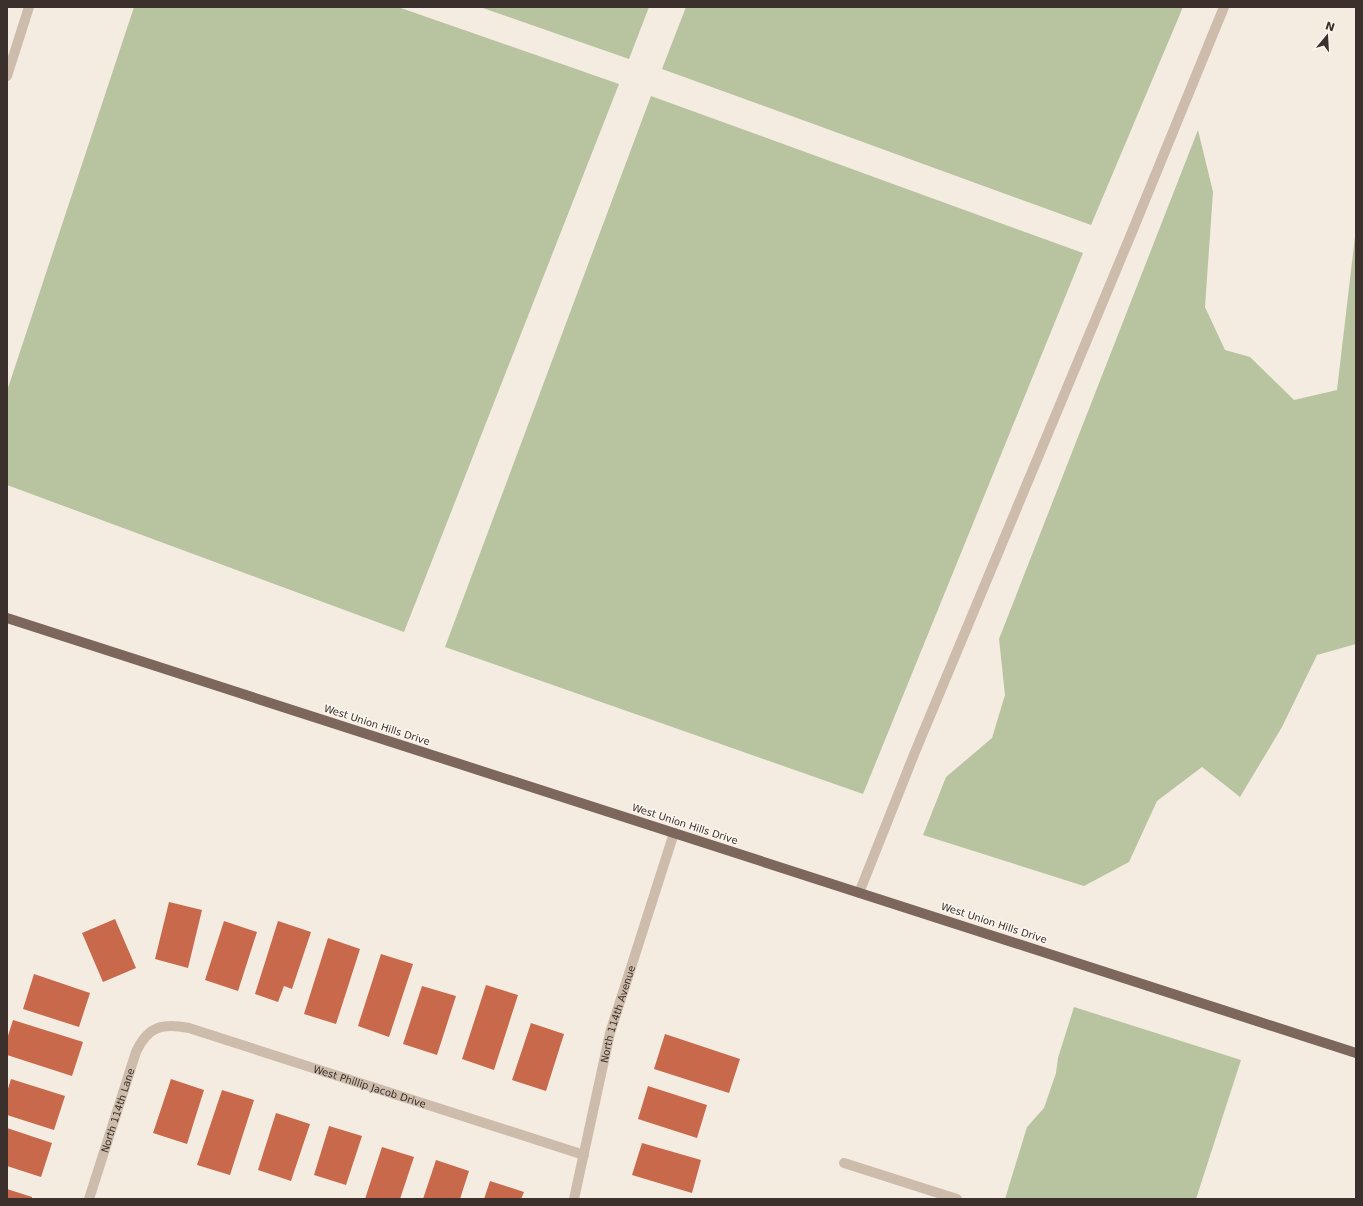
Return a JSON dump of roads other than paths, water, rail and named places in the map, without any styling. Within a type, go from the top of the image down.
[{"type":"main road","name":"West Union Hills Drive","points":[[7,618],[1356,1052]]},
{"type":"street","points":[[7,76],[29,7]]},
{"type":"street","points":[[859,893],[915,752],[1224,7]]},
{"type":"street","name":"North 114th Avenue","points":[[574,1199],[611,1027],[674,833]]},
{"type":"street","name":"West Phillip Jacob Drive","points":[[156,1028],[166,1025],[189,1028],[584,1155]]},
{"type":"street","name":"North 114th Lane","points":[[89,1199],[136,1052],[140,1043],[147,1034],[156,1028]]},
{"type":"street","points":[[844,1163],[957,1199]]}]
